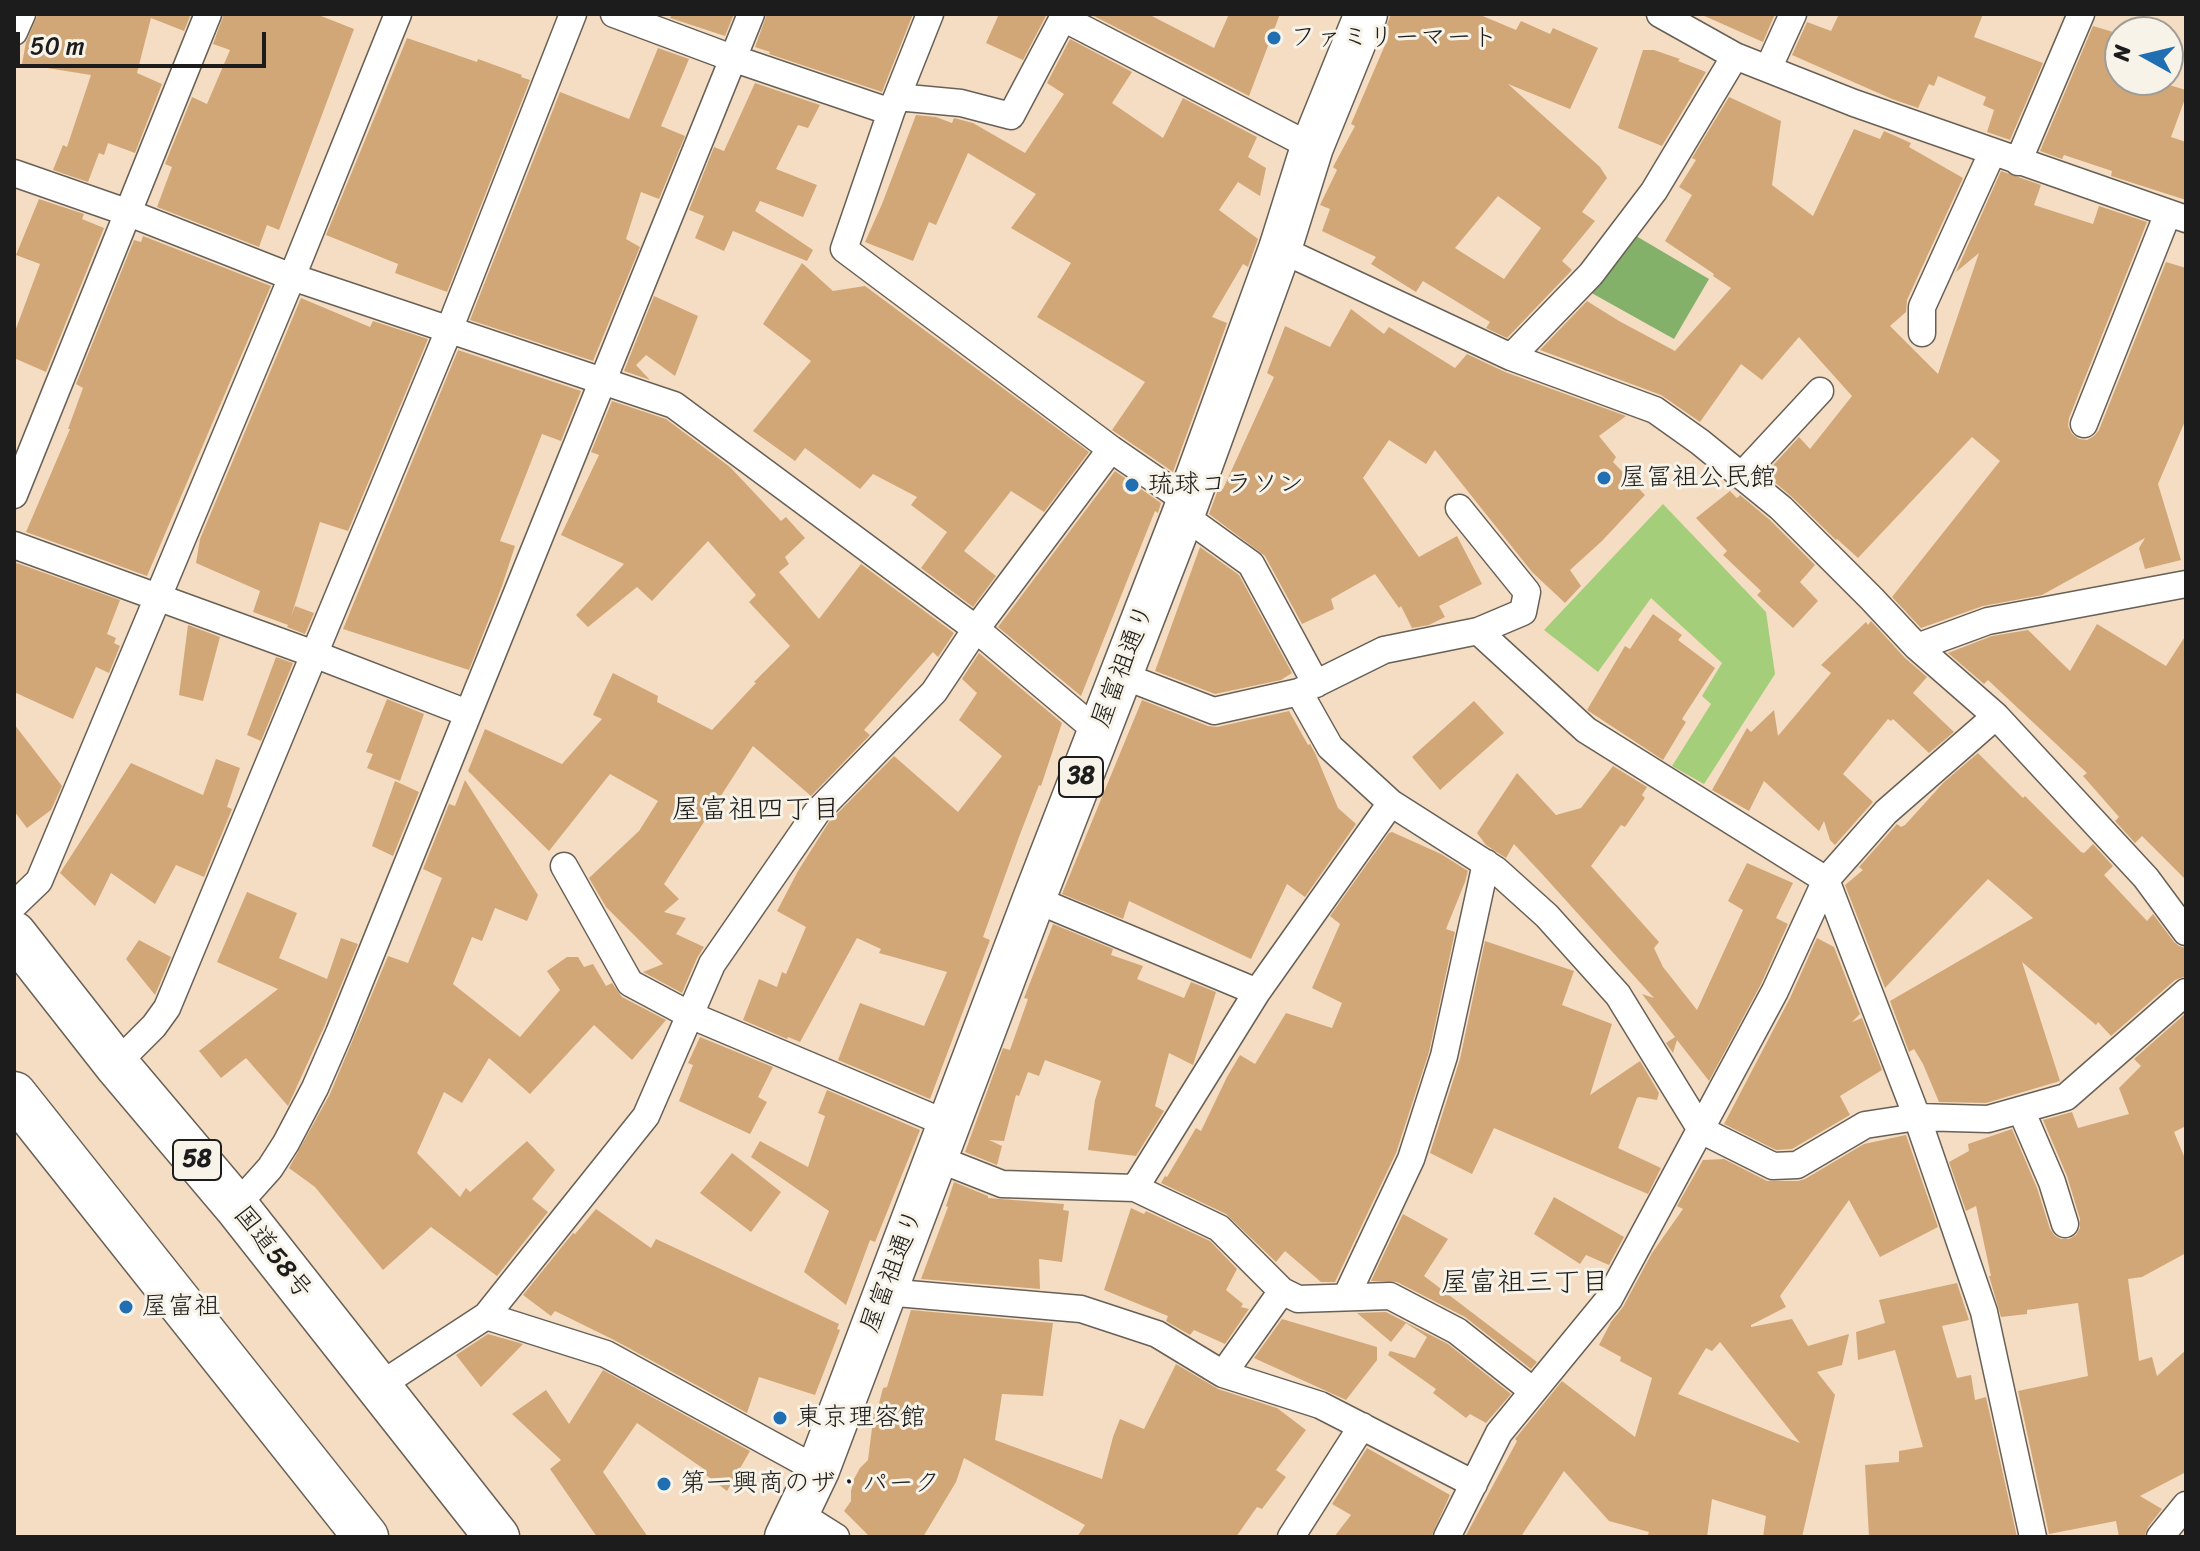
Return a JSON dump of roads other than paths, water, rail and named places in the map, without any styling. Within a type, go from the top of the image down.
[{"type":"highway","name":"国道58号","points":[[14,934],[116,1064],[236,1206],[497,1537]]},
{"type":"highway","points":[[14,1094],[366,1537]]},
{"type":"main road","name":"屋富祖通り","points":[[792,1525],[818,1470],[1185,508],[1280,249],[1312,147],[1366,14]]},
{"type":"street","points":[[14,32],[22,14]]},
{"type":"street","points":[[14,495],[208,14]]},
{"type":"street","points":[[14,905],[39,881],[292,277],[398,14]]},
{"type":"street","points":[[116,1064],[154,1026],[167,1008],[449,330],[573,14]]},
{"type":"street","points":[[614,14],[732,58],[894,105],[961,103],[1011,116],[1064,16],[1312,147]]},
{"type":"street","points":[[236,1206],[270,1168],[286,1143],[339,1033],[751,14]]},
{"type":"street","points":[[930,14],[894,105],[844,249],[1111,449],[1251,564],[1308,688],[1330,747],[1391,803],[1486,863],[1547,916],[1618,995],[1701,1130],[1773,1166],[1797,1165],[1865,1125],[1917,1117],[1988,1119],[2021,1110],[2066,1097],[2186,992]]},
{"type":"street","points":[[1660,14],[1735,56],[1854,103],[2177,216],[2084,424]]},
{"type":"street","points":[[1768,69],[1793,14]]},
{"type":"street","points":[[2018,162],[2081,14]]},
{"type":"street","points":[[1511,357],[1591,274],[1654,191],[1735,56]]},
{"type":"street","points":[[1922,333],[1922,307],[1992,153]]},
{"type":"street","points":[[14,173],[129,213],[292,277],[674,405],[976,629],[1098,732]]},
{"type":"street","points":[[1280,249],[1511,357],[1655,410],[1700,442],[1781,508],[1917,647],[1996,716],[2146,878],[2186,932]]},
{"type":"street","points":[[1742,475],[1820,391]]},
{"type":"street","points":[[379,1386],[486,1316],[646,1116],[712,964],[817,812],[934,692],[976,629],[1111,449]]},
{"type":"street","points":[[1121,675],[1214,711],[1308,688],[1384,650],[1478,631],[1523,612],[1527,592],[1459,508]]},
{"type":"street","points":[[14,545],[467,713]]},
{"type":"street","points":[[1917,647],[1988,621],[2186,584]]},
{"type":"street","points":[[1478,631],[1586,730],[1826,880],[1917,1117],[1984,1312],[2033,1537]]},
{"type":"street","points":[[1447,1537],[1499,1433],[1609,1299],[1775,991],[1826,880],[1886,812],[1996,716]]},
{"type":"street","points":[[1135,1188],[1257,992],[1391,803]]},
{"type":"street","points":[[1346,1297],[1411,1159],[1444,1056],[1486,863]]},
{"type":"street","points":[[564,866],[630,983],[942,1141],[1002,1184],[1135,1188],[1219,1228],[1282,1291],[1298,1299],[1390,1296],[1457,1331],[1533,1391]]},
{"type":"street","points":[[1034,899],[1257,992]]},
{"type":"street","points":[[2021,1110],[2052,1182],[2065,1224]]},
{"type":"street","points":[[1223,1374],[1282,1291]]},
{"type":"street","points":[[885,1292],[1081,1309],[1157,1334],[1223,1374],[1320,1405],[1474,1484]]},
{"type":"street","points":[[486,1316],[606,1354],[818,1470]]},
{"type":"street","points":[[1291,1537],[1362,1426]]},
{"type":"street","points":[[2160,1537],[2186,1505]]},
{"type":"street","points":[[792,1525],[836,1537]]},
{"type":"place","name":"ファミリーマート","points":[[1274,38]]},
{"type":"place","name":"屋冨祖公民館","points":[[1604,478]]},
{"type":"place","name":"琉球コラソン","points":[[1132,485]]},
{"type":"place","name":"屋富祖","points":[[126,1307]]},
{"type":"place","name":"東京理容館","points":[[780,1418]]},
{"type":"place","name":"第一興商のザ・パーク","points":[[664,1484]]},
{"type":"district","name":"屋富祖四丁目","points":[[756,811]]},
{"type":"district","name":"屋富祖三丁目","points":[[1525,1284]]}]
